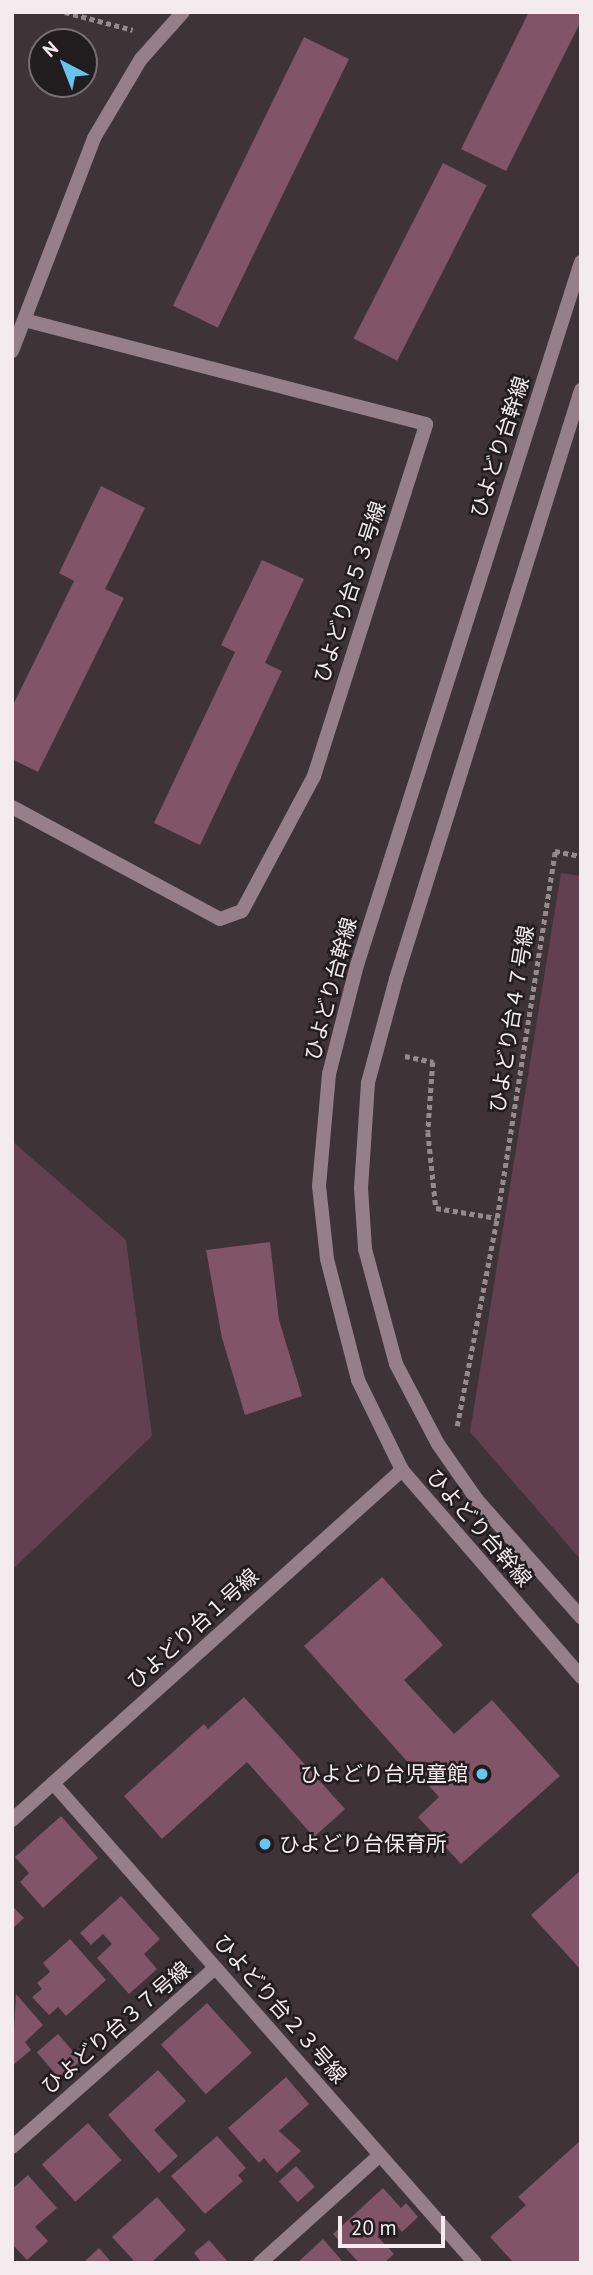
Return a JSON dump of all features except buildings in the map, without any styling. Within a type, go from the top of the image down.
[{"type":"street","points":[[13,348],[94,138],[141,59],[183,12]]},
{"type":"street","name":"ひよどり台幹線","points":[[581,262],[357,965],[329,1074],[319,1185],[327,1259],[358,1380],[402,1470],[581,1677]]},
{"type":"street","name":"ひよどり台５３号線","points":[[12,807],[220,919],[242,911],[314,776],[426,424],[25,320]]},
{"type":"street","name":"ひよどり台幹線","points":[[581,390],[396,979],[368,1083],[361,1188],[365,1249],[396,1364],[438,1444],[477,1500],[581,1617]]},
{"type":"street","name":"ひよどり台１号線","points":[[12,1820],[402,1470]]},
{"type":"street","name":"ひよどり台２３号線","points":[[53,1783],[475,2263]]},
{"type":"street","name":"ひよどり台３７号線","points":[[12,2147],[215,1968]]},
{"type":"street","points":[[260,2263],[380,2155]]},
{"type":"path","points":[[65,12],[161,37]]},
{"type":"path","name":"ひよどり台４７号線","points":[[457,1428],[497,1218],[555,851],[581,856]]},
{"type":"path","points":[[405,1056],[433,1062],[428,1132],[436,1208],[497,1218]]},
{"type":"shaded area","points":[[561,873],[581,876],[581,1560],[470,1432]]},
{"type":"shaded area","points":[[12,1141],[126,1240],[152,1436],[12,1570]]},
{"type":"place","name":"ひよどり台児童館","points":[[482,1774]]},
{"type":"place","name":"ひよどり台保育所","points":[[265,1844]]}]
